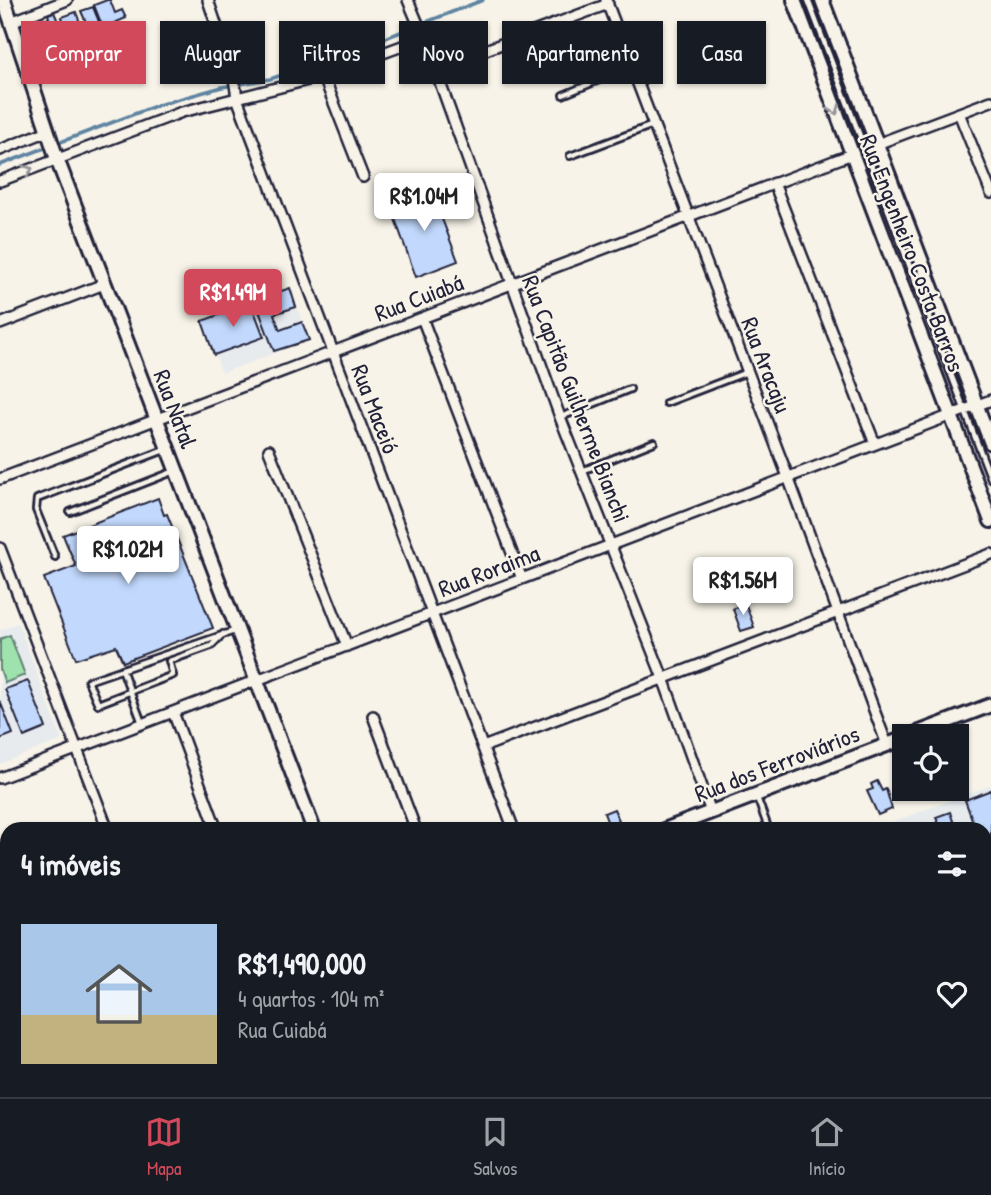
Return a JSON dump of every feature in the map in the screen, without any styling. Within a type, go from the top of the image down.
[{"type":"street","name":"Rua Natal","points":[[4,0],[57,159],[311,822]]},
{"type":"street","points":[[11,22],[67,0]]},
{"type":"street","name":"Rua Maceió","points":[[208,0],[234,78],[237,98],[511,822]]},
{"type":"street","name":"Rua Capitão Guilherme Bianchi","points":[[408,0],[416,21]]},
{"type":"street","name":"Rua Engenheiro Costa Barros","points":[[794,0],[991,521]]},
{"type":"street","name":"Rua Engenheiro Costa Barros","points":[[822,0],[877,144],[971,408],[991,443]]},
{"type":"street","points":[[488,48],[607,2]]},
{"type":"street","name":"Rua Aracaju","points":[[607,2],[614,21]]},
{"type":"street","points":[[0,181],[182,112],[289,84]]},
{"type":"street","points":[[327,84],[363,177]]},
{"type":"street","name":"Rua Capitão Guilherme Bianchi","points":[[440,84],[560,417],[663,678],[711,812]]},
{"type":"street","name":"Rua Aracaju","points":[[638,84],[839,611],[887,745]]},
{"type":"street","points":[[877,144],[991,100]]},
{"type":"street","points":[[959,113],[991,193]]},
{"type":"street","points":[[0,150],[48,131]]},
{"type":"street","name":"Rua Cuiabá","points":[[0,479],[852,154]]},
{"type":"street","points":[[774,183],[875,444]]},
{"type":"street","points":[[0,324],[104,284]]},
{"type":"street","points":[[422,318],[522,579]]},
{"type":"street","name":"Rua Roraima","points":[[0,778],[991,400]]},
{"type":"street","points":[[269,450],[347,646]]},
{"type":"street","points":[[0,548],[105,822]]},
{"type":"street","points":[[483,747],[991,554]]},
{"type":"street","name":"Rua dos Ferroviários","points":[[941,724],[991,705]]},
{"type":"street","points":[[173,712],[214,822]]},
{"type":"street","points":[[373,716],[413,822]]},
{"type":"street","name":"Rua dos Ferroviários","points":[[685,822],[892,743]]},
{"type":"lane","points":[[808,0],[971,408],[991,479]]},
{"type":"lane","points":[[563,95],[590,84]]},
{"type":"lane","points":[[570,156],[654,125]]},
{"type":"lane","points":[[666,403],[748,372]]},
{"type":"lane","points":[[560,417],[630,389]]},
{"type":"lane","points":[[582,471],[654,442]]},
{"type":"lane","points":[[55,557],[36,510],[37,499],[168,448]]},
{"type":"lane","points":[[70,512],[176,470]]},
{"type":"lane","points":[[223,634],[211,646],[169,662],[173,675],[98,704],[88,681],[237,629]]},
{"type":"lane","points":[[122,669],[143,723]]},
{"type":"lane","points":[[756,795],[766,822]]},
{"type":"shaded area","points":[[290,288],[309,340],[222,373],[202,321]]},
{"type":"shaded area","points":[[18,623],[62,740],[0,764],[0,630]]},
{"type":"shaded area","points":[[991,785],[991,822],[893,822],[948,801],[969,801],[969,793]]},
{"type":"green space","points":[[10,635],[25,675],[5,683],[0,669],[0,639]]},
{"type":"building","points":[[110,0],[115,13],[122,10],[126,18],[119,21],[100,21],[94,5]]},
{"type":"building","points":[[93,7],[99,21],[85,21],[81,11]]},
{"type":"building","points":[[54,12],[58,21],[42,21],[49,18],[48,14]]},
{"type":"building","points":[[76,12],[79,21],[63,21],[62,17]]},
{"type":"building","points":[[431,190],[458,261],[416,277],[390,205]]},
{"type":"building","points":[[290,288],[296,307],[274,314],[280,330],[302,322],[309,340],[274,351],[255,300]]},
{"type":"building","points":[[251,303],[264,337],[214,355],[202,321]]},
{"type":"building","points":[[158,498],[213,628],[123,662],[116,646],[76,659],[44,578],[76,566],[63,535]]},
{"type":"building","points":[[745,602],[754,627],[741,631],[733,609]]},
{"type":"building","points":[[28,681],[46,728],[24,737],[5,689]]},
{"type":"building","points":[[0,701],[13,734],[0,739]]},
{"type":"building","points":[[877,781],[882,791],[886,789],[892,809],[878,815],[867,791],[873,789],[871,784]]},
{"type":"building","points":[[991,790],[991,822],[973,822],[965,801]]},
{"type":"building","points":[[614,809],[620,822],[607,822],[604,813]]},
{"type":"building","points":[[950,812],[953,822],[938,822],[936,817]]},
{"type":"waterway","points":[[0,165],[158,105],[222,87],[270,79],[334,58],[483,0]]}]
